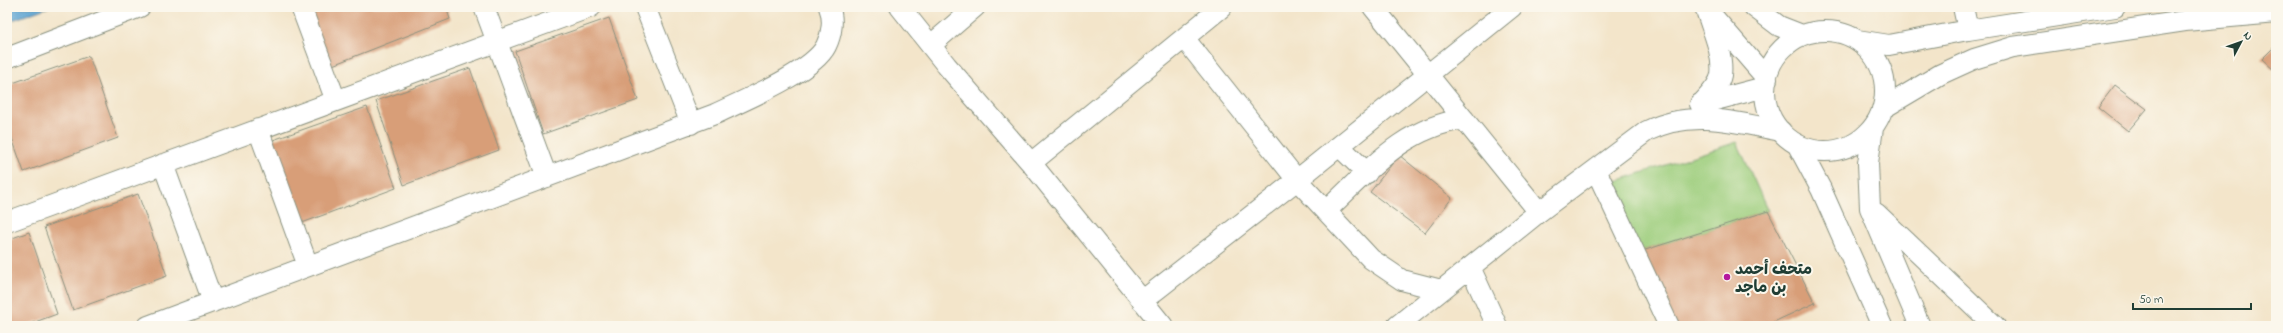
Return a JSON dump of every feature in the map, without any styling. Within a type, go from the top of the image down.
[{"type":"street","points":[[7,58],[140,7]]},
{"type":"street","points":[[301,7],[336,100]]},
{"type":"street","points":[[484,7],[547,177]]},
{"type":"street","points":[[7,222],[590,7]]},
{"type":"street","points":[[646,7],[691,124]]},
{"type":"street","points":[[148,326],[715,114],[782,81],[810,63],[826,47],[831,31],[832,15],[830,7]]},
{"type":"street","points":[[900,7],[1031,163],[1163,326]]},
{"type":"street","points":[[931,45],[975,7]]},
{"type":"street","points":[[1031,163],[1222,7]]},
{"type":"street","points":[[1373,7],[1539,212]]},
{"type":"street","points":[[1142,301],[1297,180],[1512,7]]},
{"type":"street","points":[[1705,7],[1766,83]]},
{"type":"street","points":[[1679,119],[1702,103],[1716,88],[1721,75],[1719,54],[1705,7]]},
{"type":"street","points":[[1754,7],[1779,26],[1802,35]]},
{"type":"street","points":[[1963,7],[1968,30]]},
{"type":"street","points":[[1873,128],[1857,142],[1838,150],[1817,150],[1797,144],[1781,131],[1771,118],[1766,102],[1766,83],[1769,69],[1777,55],[1788,43],[1802,35],[1821,31],[1839,32],[1857,40],[1889,45],[1968,30],[2115,7]]},
{"type":"street","points":[[2185,21],[2246,7]]},
{"type":"street","points":[[1882,109],[1941,74],[1974,58],[2013,47],[2185,21],[2276,13]]},
{"type":"street","points":[[1184,38],[1297,180],[1371,259],[1389,273],[1402,280],[1440,290]]},
{"type":"street","points":[[1857,40],[1871,53],[1881,70],[1885,90],[1882,109],[1873,128],[1868,163],[1870,208],[1920,326]]},
{"type":"street","points":[[1702,103],[1766,83]]},
{"type":"street","points":[[1326,211],[1408,138],[1436,125],[1464,119]]},
{"type":"street","points":[[1397,326],[1539,212],[1647,131],[1662,124],[1679,119],[1722,120],[1781,131]]},
{"type":"street","points":[[258,129],[308,266]]},
{"type":"street","points":[[1797,144],[1821,189],[1882,326]]},
{"type":"street","points":[[1339,146],[1367,173]]},
{"type":"street","points":[[163,164],[213,302]]},
{"type":"street","points":[[1596,170],[1669,326]]},
{"type":"street","points":[[1870,208],[1994,326]]},
{"type":"street","points":[[1470,267],[1497,326]]},
{"type":"green space","points":[[1737,142],[1768,211],[1639,252],[1610,183]]},
{"type":"water","points":[[7,7],[49,7],[7,22]]},
{"type":"building","points":[[307,7],[446,7],[450,19],[330,66]]},
{"type":"building","points":[[609,18],[638,100],[543,134],[515,51]]},
{"type":"building","points":[[2276,45],[2276,72],[2262,59]]},
{"type":"building","points":[[89,56],[118,138],[24,172],[7,124],[7,85]]},
{"type":"building","points":[[470,68],[499,150],[404,185],[376,101]]},
{"type":"building","points":[[2115,85],[2147,109],[2128,131],[2098,107]]},
{"type":"building","points":[[367,107],[396,188],[302,223],[273,140]]},
{"type":"building","points":[[1399,155],[1452,198],[1425,233],[1370,192]]},
{"type":"building","points":[[138,194],[167,276],[73,310],[44,227]]},
{"type":"building","name":"متحف أحمد بن ماجد","points":[[1768,211],[1815,303],[1765,326],[1675,326],[1639,252]]},
{"type":"building","points":[[29,232],[57,314],[24,326],[7,326],[7,240]]},
{"type":"place","name":"متحف أحمد بن ماجد","points":[[1727,277]]}]
